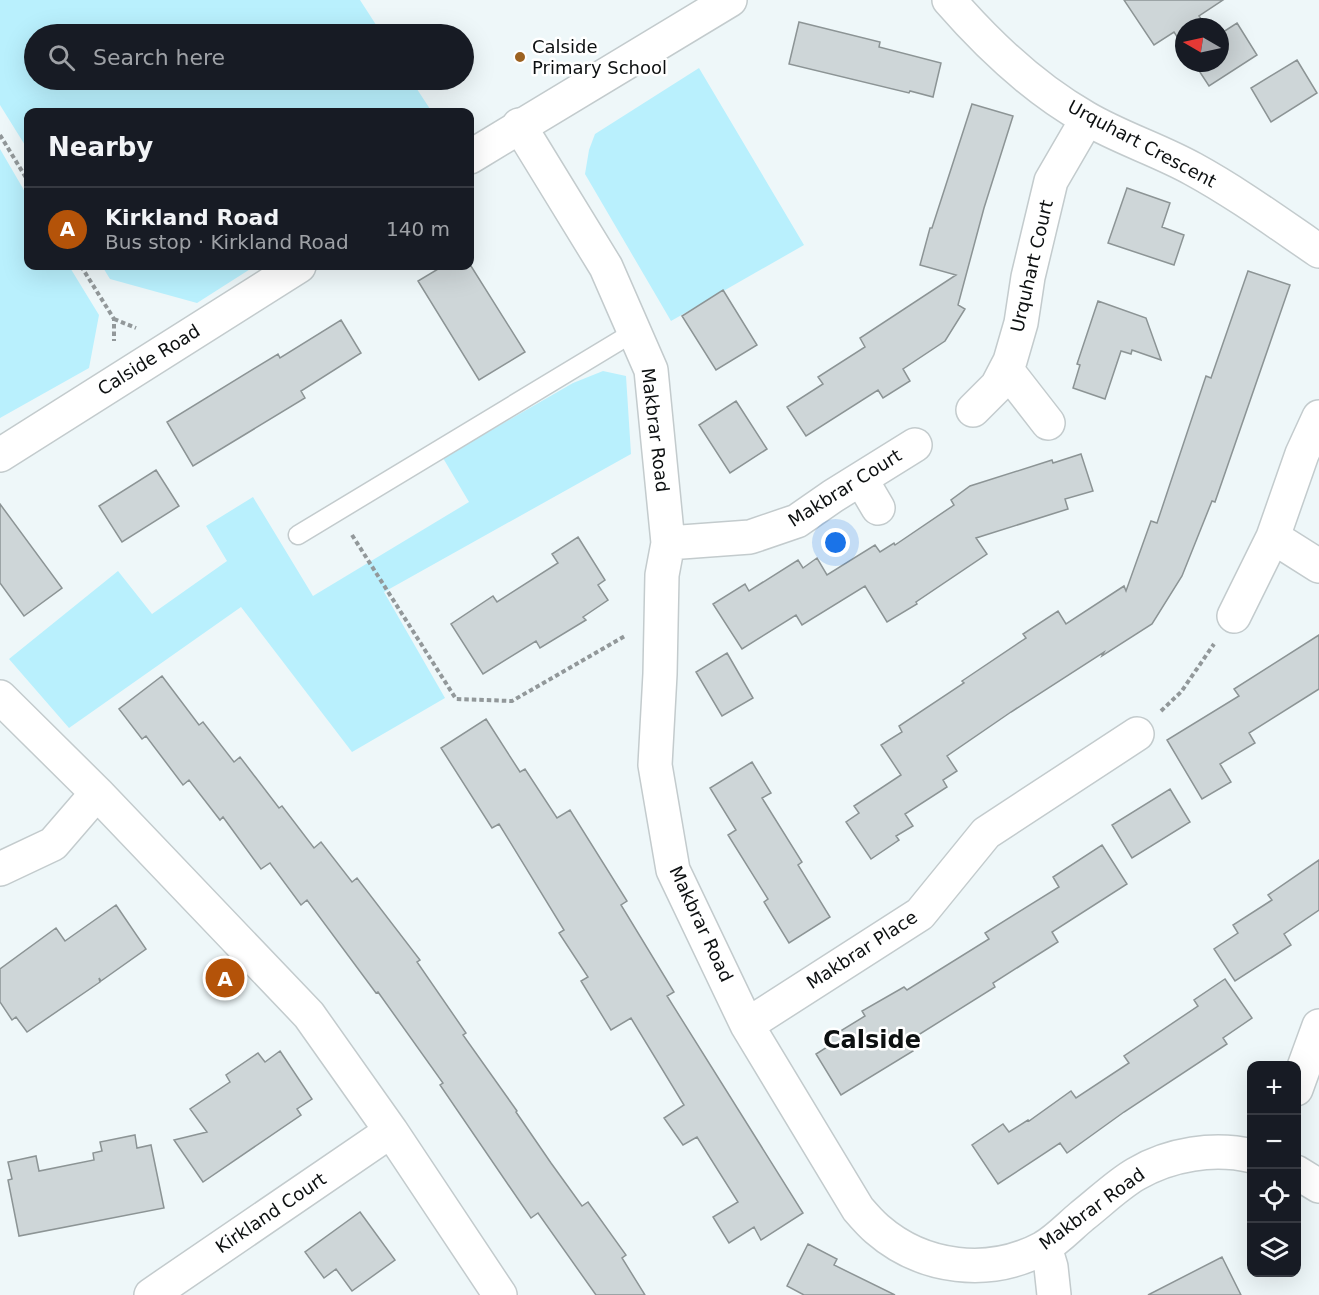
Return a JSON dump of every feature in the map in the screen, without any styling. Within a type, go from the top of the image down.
[{"type":"street","points":[[474,154],[519,125],[730,0]]},
{"type":"street","name":"Urquhart Crescent","points":[[949,0],[968,22],[1033,83],[1087,118],[1193,169],[1319,251]]},
{"type":"street","name":"Urquhart Court","points":[[973,410],[997,386],[1010,361],[1021,323],[1028,277],[1051,181],[1087,118]]},
{"type":"street","name":"Makbrar Road","points":[[519,125],[606,267],[651,370],[668,543],[662,575],[655,765],[673,870],[747,1025],[858,1209],[897,1245],[921,1257],[947,1264],[972,1266],[997,1264],[1045,1247],[1124,1182],[1150,1167],[1193,1154],[1218,1152],[1247,1156]]},
{"type":"street","name":"Calside Road","points":[[0,455],[293,270]]},
{"type":"street","points":[[1005,369],[1048,423]]},
{"type":"street","points":[[1234,616],[1273,537],[1302,454],[1319,417]]},
{"type":"street","name":"Makbrar Court","points":[[668,543],[750,537],[797,522],[915,445]]},
{"type":"street","points":[[861,479],[878,508]]},
{"type":"street","points":[[1273,537],[1319,566]]},
{"type":"street","points":[[0,697],[97,793],[309,1015],[391,1131],[500,1295]]},
{"type":"street","name":"Makbrar Place","points":[[747,1025],[920,914],[986,833],[1137,734]]},
{"type":"street","points":[[0,869],[52,844],[97,793]]},
{"type":"street","points":[[1301,1075],[1319,1026]]},
{"type":"street","name":"Kirkland Court","points":[[151,1295],[391,1131]]},
{"type":"street","points":[[1301,1175],[1319,1186]]},
{"type":"street","points":[[1045,1247],[1051,1267],[1054,1295]]},
{"type":"lane","points":[[298,536],[634,332]]},
{"type":"path","points":[[0,135],[24,174]]},
{"type":"path","points":[[83,270],[114,319],[113,384]]},
{"type":"path","points":[[337,512],[456,699],[512,701],[661,615]]},
{"type":"path","points":[[1137,734],[1181,692],[1234,616]]},
{"type":"shaded area","points":[[0,0],[360,0],[376,24],[24,24],[24,90],[418,90],[429,108],[24,108],[24,144],[0,105]]},
{"type":"shaded area","points":[[699,68],[804,245],[671,321],[585,174],[589,150],[595,134]]},
{"type":"shaded area","points":[[0,149],[24,190],[24,270],[71,270],[99,315],[89,368],[0,418]]},
{"type":"shaded area","points":[[104,270],[249,270],[197,303],[110,279]]},
{"type":"shaded area","points":[[603,371],[626,376],[631,454],[384,592],[445,698],[352,752],[241,607],[69,728],[9,659],[118,571],[152,614],[227,561],[206,526],[253,497],[313,596],[469,502],[443,458],[573,383]]},
{"type":"building","points":[[1124,0],[1223,0],[1199,16],[1200,18],[1175,18],[1175,34],[1154,45]]},
{"type":"building","points":[[799,22],[880,42],[879,47],[941,63],[933,97],[789,64]]},
{"type":"building","points":[[1237,23],[1257,55],[1209,86],[1200,72],[1229,72],[1229,28]]},
{"type":"building","points":[[1297,60],[1317,93],[1271,122],[1251,88]]},
{"type":"building","points":[[972,104],[1013,116],[984,208],[958,305],[965,309],[945,341],[903,369],[910,381],[883,398],[878,390],[806,436],[787,407],[823,384],[818,377],[865,347],[860,338],[956,275],[920,265],[930,228],[932,228]]},
{"type":"building","points":[[1127,188],[1170,203],[1162,227],[1184,235],[1174,265],[1108,243]]},
{"type":"building","points":[[436,270],[474,270],[525,352],[479,380],[418,281]]},
{"type":"building","points":[[1248,271],[1290,285],[1215,502],[1212,501],[1182,576],[1152,624],[1102,656],[1104,652],[947,756],[957,771],[943,780],[947,787],[905,814],[913,826],[896,836],[899,840],[871,859],[846,822],[859,813],[854,806],[901,775],[881,745],[902,732],[899,726],[964,683],[962,681],[1026,638],[1023,634],[1058,611],[1066,624],[1124,586],[1126,591],[1151,521],[1157,523],[1206,376],[1211,378]]},
{"type":"building","points":[[723,290],[757,345],[716,370],[682,316]]},
{"type":"building","points":[[1098,301],[1146,318],[1161,360],[1132,350],[1131,354],[1121,351],[1105,399],[1073,388],[1080,365],[1077,364]]},
{"type":"building","points":[[341,320],[361,353],[301,391],[305,398],[193,466],[167,422],[278,354],[280,358]]},
{"type":"building","points":[[736,401],[767,449],[730,473],[699,425]]},
{"type":"building","points":[[1081,454],[1093,491],[1065,499],[1068,509],[976,538],[987,554],[916,602],[917,604],[887,622],[865,586],[802,625],[796,615],[742,649],[713,604],[745,584],[749,591],[798,560],[803,568],[817,558],[827,575],[875,545],[880,552],[894,543],[895,545],[954,505],[951,500],[970,486],[1052,460],[1053,463]]},
{"type":"building","points":[[156,470],[179,506],[122,542],[99,506]]},
{"type":"building","points":[[0,504],[62,588],[24,616],[0,583]]},
{"type":"building","points":[[578,537],[605,580],[598,585],[608,600],[583,617],[586,620],[540,648],[536,641],[483,674],[451,624],[493,596],[497,602],[558,563],[552,554]]},
{"type":"building","points":[[1319,635],[1319,689],[1249,733],[1255,743],[1220,764],[1231,782],[1202,799],[1167,740],[1239,696],[1234,689]]},
{"type":"building","points":[[727,653],[753,698],[722,716],[696,672]]},
{"type":"building","points":[[162,676],[199,725],[203,722],[234,762],[240,757],[279,808],[282,806],[314,848],[321,842],[352,882],[357,878],[420,960],[417,962],[466,1033],[463,1035],[551,1163],[582,1206],[588,1202],[626,1255],[622,1258],[645,1295],[596,1295],[538,1213],[531,1218],[440,1085],[443,1083],[378,992],[376,993],[307,900],[301,905],[270,863],[261,869],[223,817],[220,820],[189,780],[183,785],[146,736],[142,739],[119,709]]},
{"type":"building","points":[[486,719],[520,772],[525,769],[557,818],[570,810],[627,901],[621,905],[674,992],[667,996],[803,1213],[761,1240],[754,1227],[729,1243],[713,1217],[738,1202],[697,1137],[683,1145],[664,1118],[684,1105],[631,1018],[611,1030],[581,981],[588,977],[559,933],[564,930],[499,824],[492,828],[441,748]]},
{"type":"building","points":[[752,762],[771,793],[762,798],[802,862],[798,865],[830,917],[789,943],[764,902],[768,899],[728,835],[736,830],[710,788]]},
{"type":"building","points":[[1170,789],[1190,822],[1132,858],[1112,825]]},
{"type":"building","points":[[1102,845],[1127,884],[1052,932],[1058,942],[993,983],[995,987],[907,1042],[913,1051],[841,1095],[816,1054],[832,1044],[829,1038],[865,1016],[862,1011],[904,987],[907,990],[989,939],[985,933],[1059,887],[1053,877]]},
{"type":"building","points":[[1319,860],[1319,910],[1284,934],[1291,945],[1235,981],[1214,949],[1238,933],[1233,925],[1272,900],[1268,895]]},
{"type":"building","points":[[116,905],[146,949],[101,981],[99,978],[100,982],[27,1032],[16,1017],[12,1020],[0,1002],[0,969],[56,928],[65,941]]},
{"type":"building","points":[[1225,979],[1252,1018],[1223,1038],[1227,1044],[1067,1153],[1060,1143],[998,1184],[972,1145],[1003,1124],[1009,1132],[1029,1121],[1071,1091],[1076,1098],[1129,1063],[1124,1056],[1198,1006],[1194,1000]]},
{"type":"building","points":[[280,1051],[312,1099],[297,1109],[301,1115],[203,1182],[174,1140],[207,1132],[190,1109],[230,1082],[226,1075],[258,1053],[265,1062]]},
{"type":"building","points":[[135,1135],[137,1148],[151,1145],[164,1208],[19,1236],[8,1180],[12,1179],[8,1162],[36,1156],[39,1171],[94,1160],[93,1153],[102,1151],[100,1142]]},
{"type":"building","points":[[360,1212],[395,1260],[352,1291],[336,1269],[324,1278],[305,1252]]},
{"type":"building","points":[[808,1244],[837,1259],[834,1265],[895,1295],[804,1295],[787,1286]]},
{"type":"building","points":[[1222,1257],[1241,1295],[1148,1295]]},
{"type":"place","name":"Calside Primary School","points":[[520,57]]},
{"type":"place","name":"Kirkland Road","points":[[225,978]]},
{"type":"district","name":"Calside","points":[[872,1040]]}]
